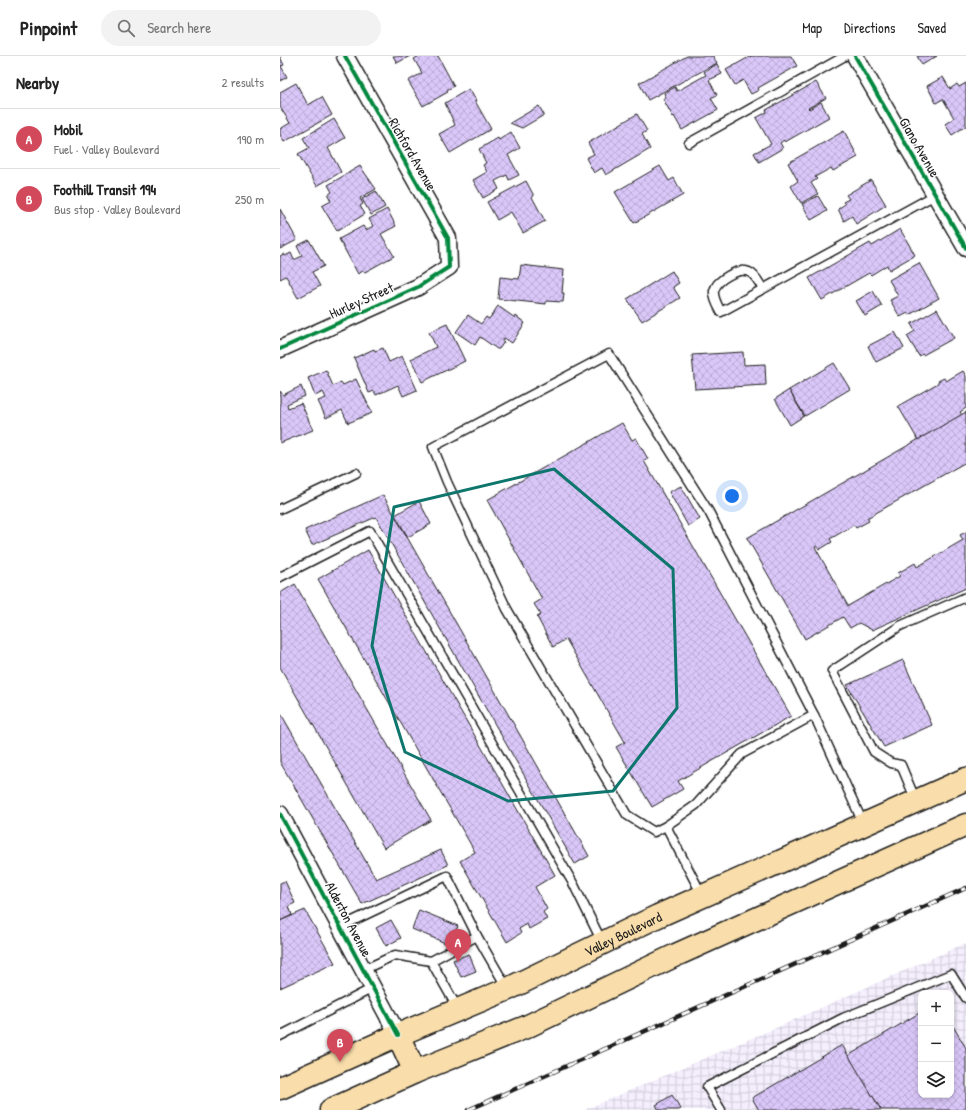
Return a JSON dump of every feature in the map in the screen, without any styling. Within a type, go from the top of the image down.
[{"type":"main road","name":"Valley Boulevard","points":[[280,1088],[398,1035],[508,989],[703,896],[966,779]]},
{"type":"main road","points":[[331,1110],[415,1072],[526,1027],[676,954],[966,825]]},
{"type":"main road","points":[[398,1035],[415,1072]]},
{"type":"street","name":"Richford Avenue","points":[[345,56],[448,238],[450,267]]},
{"type":"street","name":"Giano Avenue","points":[[855,56],[966,248]]},
{"type":"street","name":"Hurley Street","points":[[280,349],[418,287],[450,267]]},
{"type":"street","name":"Alderton Avenue","points":[[280,814],[398,1035]]},
{"type":"lane","points":[[689,143],[845,56]]},
{"type":"lane","points":[[763,289],[755,276],[749,271],[738,271],[727,276],[718,284],[714,291],[714,299],[721,312],[936,195]]},
{"type":"lane","points":[[814,715],[742,754],[696,805],[666,826],[654,832],[627,815],[507,609],[447,482],[433,447],[609,354],[708,512],[814,715],[864,825]]},
{"type":"lane","points":[[280,509],[356,474]]},
{"type":"lane","points":[[280,577],[370,531],[574,885],[602,943]]},
{"type":"lane","points":[[916,801],[901,765],[891,763],[874,752],[832,671],[900,626],[966,597]]},
{"type":"lane","points":[[666,826],[703,896]]},
{"type":"lane","points":[[340,927],[447,876],[477,936],[508,989]]},
{"type":"lane","points":[[363,970],[396,955],[431,961],[477,936]]},
{"type":"lane","points":[[431,961],[458,1009]]},
{"type":"lane","points":[[721,1110],[708,1087],[843,1018],[951,974],[966,998]]},
{"type":"lane","points":[[280,1036],[373,988]]},
{"type":"highlighted area","points":[[554,469],[673,569],[677,708],[613,791],[508,801],[405,752],[372,646],[394,507]]},
{"type":"shaded area","points":[[966,943],[966,1110],[584,1110],[778,1027]]},
{"type":"building","points":[[393,56],[410,56],[397,63]]},
{"type":"building","points":[[419,56],[438,56],[454,86],[447,90],[448,92],[423,106],[408,81],[422,73],[414,59]]},
{"type":"building","points":[[687,56],[713,56],[717,63],[648,100],[639,83]]},
{"type":"building","points":[[751,56],[791,56],[797,66],[758,88],[759,90],[751,94],[743,80],[735,85],[726,70]]},
{"type":"building","points":[[917,56],[937,56],[922,65]]},
{"type":"building","points":[[280,57],[284,65],[281,66],[287,77],[280,81]]},
{"type":"building","points":[[717,64],[722,74],[709,80],[717,95],[711,98],[718,110],[682,130],[663,99],[666,98],[664,93],[675,87],[677,91],[706,75],[704,72]]},
{"type":"building","points":[[943,77],[950,89],[957,84],[959,87],[966,83],[966,126],[952,135],[945,124],[954,118],[943,99],[936,103],[927,86]]},
{"type":"building","points":[[816,82],[826,98],[808,108],[809,109],[821,102],[829,117],[785,142],[784,140],[780,143],[783,148],[759,162],[754,153],[771,144],[756,118],[767,112],[766,110]]},
{"type":"building","points":[[296,83],[308,105],[322,97],[332,115],[284,142],[280,135],[280,129],[290,123],[280,107],[280,92]]},
{"type":"building","points":[[469,89],[491,129],[450,153],[439,134],[455,125],[445,103]]},
{"type":"building","points":[[539,106],[544,115],[522,128],[510,123]]},
{"type":"building","points":[[637,114],[647,131],[642,134],[650,149],[606,175],[602,168],[594,173],[586,158],[594,154],[588,143]]},
{"type":"building","points":[[334,119],[345,138],[328,148],[341,172],[317,186],[298,154],[309,148],[303,138]]},
{"type":"building","points":[[844,131],[858,157],[833,171],[831,168],[815,177],[817,179],[811,183],[818,194],[801,203],[791,186],[798,181],[788,163]]},
{"type":"building","points":[[511,132],[520,148],[508,155],[519,175],[509,180],[507,175],[495,181],[499,189],[483,198],[473,180],[487,172],[483,165],[486,163],[479,149],[498,138],[499,140]]},
{"type":"building","points":[[360,166],[376,189],[360,198],[363,204],[360,206],[365,214],[337,231],[322,206],[331,201],[328,195],[332,192],[328,185]]},
{"type":"building","points":[[660,166],[669,181],[674,178],[683,195],[634,223],[615,192]]},
{"type":"building","points":[[871,180],[886,205],[856,224],[852,216],[844,221],[838,209],[845,204],[843,202],[849,199],[846,195]]},
{"type":"building","points":[[526,181],[534,196],[532,197],[545,221],[523,233],[511,212],[497,220],[487,202]]},
{"type":"building","points":[[376,191],[385,207],[371,215],[362,199]]},
{"type":"building","points":[[818,196],[827,211],[811,220],[802,204]]},
{"type":"building","points":[[280,209],[297,240],[280,249]]},
{"type":"building","points":[[387,209],[396,226],[381,234],[394,256],[365,272],[363,271],[358,274],[339,239],[363,226],[366,230],[373,226],[369,219]]},
{"type":"building","points":[[900,229],[915,255],[889,270],[887,265],[871,275],[869,273],[822,300],[809,278],[870,243],[872,246]]},
{"type":"building","points":[[309,240],[324,266],[312,272],[320,286],[298,298],[286,276],[280,279],[280,256],[284,254],[285,256],[291,253],[294,260],[302,256],[297,246]]},
{"type":"building","points":[[919,263],[939,298],[909,315],[908,313],[900,317],[890,300],[898,296],[889,280]]},
{"type":"building","points":[[521,265],[564,270],[562,293],[564,293],[563,302],[546,301],[546,304],[498,299],[500,277],[519,279]]},
{"type":"building","points":[[672,271],[679,283],[673,287],[680,298],[642,321],[627,299]]},
{"type":"building","points":[[873,291],[882,306],[865,316],[856,301]]},
{"type":"building","points":[[498,306],[525,323],[512,343],[504,338],[502,341],[504,342],[499,349],[497,349],[480,337],[475,345],[456,332],[468,315],[481,324],[486,317],[489,319]]},
{"type":"building","points":[[937,309],[954,338],[919,356],[907,336],[915,331],[911,324]]},
{"type":"building","points":[[447,324],[465,361],[422,382],[411,359],[436,347],[429,332]]},
{"type":"building","points":[[895,332],[904,348],[876,362],[868,346]]},
{"type":"building","points":[[383,348],[389,362],[402,356],[417,390],[403,396],[398,385],[376,395],[374,391],[369,393],[354,358],[374,349],[375,351]]},
{"type":"building","points":[[743,352],[744,365],[765,364],[766,385],[695,389],[692,355]]},
{"type":"building","points":[[834,363],[850,389],[805,416],[789,390]]},
{"type":"building","points":[[326,370],[333,386],[341,382],[343,385],[356,379],[372,413],[348,423],[342,410],[326,418],[318,401],[326,398],[323,392],[315,396],[308,378]]},
{"type":"building","points":[[963,371],[966,376],[966,408],[960,412],[962,415],[918,440],[898,406],[938,383],[938,381],[944,378],[946,381]]},
{"type":"building","points":[[301,386],[305,396],[287,404],[288,408],[301,403],[313,430],[280,443],[280,391],[283,395]]},
{"type":"building","points":[[789,390],[804,416],[790,425],[775,399]]},
{"type":"building","points":[[966,412],[966,462],[867,518],[869,521],[856,528],[854,525],[830,539],[832,542],[819,550],[817,546],[815,547],[848,606],[900,576],[898,573],[915,563],[917,567],[963,540],[960,535],[966,532],[966,588],[872,630],[859,623],[850,628],[843,617],[805,639],[747,538]]},
{"type":"building","points":[[622,423],[632,440],[636,438],[648,459],[644,461],[791,716],[678,781],[683,789],[652,807],[616,747],[625,742],[566,639],[553,647],[537,617],[541,615],[534,604],[542,599],[487,500]]},
{"type":"building","points":[[681,486],[700,519],[688,526],[669,492]]},
{"type":"building","points":[[383,495],[589,856],[575,864],[376,517],[312,545],[305,530]]},
{"type":"building","points":[[419,501],[431,524],[408,537],[395,515]]},
{"type":"building","points":[[368,550],[555,875],[535,887],[547,909],[543,912],[547,919],[529,929],[527,924],[519,929],[521,933],[507,942],[460,861],[475,852],[318,579]]},
{"type":"building","points":[[295,584],[431,820],[384,848],[280,667],[280,593]]},
{"type":"building","points":[[903,660],[932,725],[884,747],[847,685]]},
{"type":"building","points":[[280,712],[376,879],[441,850],[448,865],[362,904],[280,762]]},
{"type":"building","points":[[285,881],[295,903],[289,906],[292,915],[280,921],[280,883]]},
{"type":"building","points":[[305,910],[335,963],[280,988],[280,921]]},
{"type":"building","points":[[419,910],[458,926],[450,945],[412,929]]},
{"type":"building","points":[[391,920],[401,938],[386,946],[376,928]]},
{"type":"building","points":[[469,954],[476,971],[461,977],[453,960]]},
{"type":"building","points":[[918,1014],[918,1098],[954,1098],[954,1028],[966,1048],[966,1110],[881,1110],[848,1056]]},
{"type":"building","points":[[842,1045],[881,1110],[759,1110],[752,1098]]},
{"type":"building","points":[[672,1095],[681,1109],[659,1110],[656,1105]]},
{"type":"railway","points":[[468,1110],[966,888]]},
{"type":"cycle path","points":[[280,349],[418,287],[449,267],[448,238],[345,56]]},
{"type":"cycle path","points":[[855,56],[966,248]]},
{"type":"cycle path","points":[[280,814],[398,1035]]},
{"type":"place","name":"Mobil","points":[[458,962]]},
{"type":"place","name":"Foothill Transit 194","points":[[340,1062]]}]
